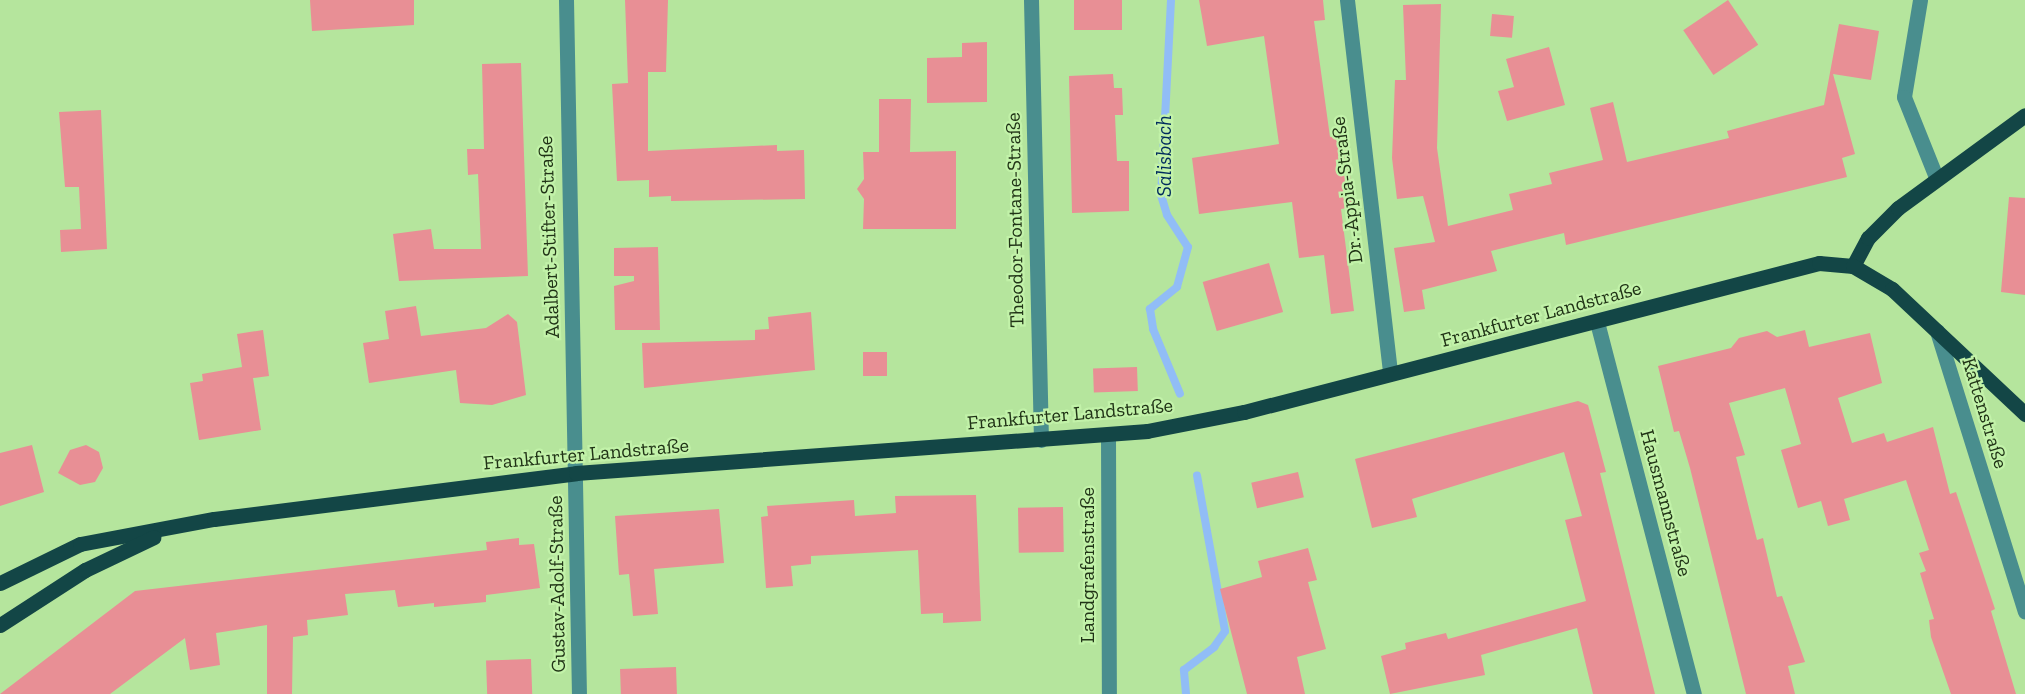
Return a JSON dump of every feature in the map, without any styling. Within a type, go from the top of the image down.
[{"type":"main road","points":[[2025,115],[1936,177],[1868,238],[1853,266],[1892,289],[2025,414]]},
{"type":"main road","name":"Frankfurter Landstraße","points":[[187,524],[576,473],[1108,436],[1244,412],[1597,322],[1798,267],[1853,266]]},
{"type":"main road","points":[[0,583],[53,553],[187,524]]},
{"type":"main road","points":[[0,626],[123,549],[187,524]]},
{"type":"street","name":"Adalbert-Stifter-Straße","points":[[566,0],[576,473]]},
{"type":"street","name":"Theodor-Fontane-Straße","points":[[1031,0],[1041,440]]},
{"type":"street","name":"Dr.-Appia-Straße","points":[[1347,0],[1390,375]]},
{"type":"street","points":[[1920,0],[1904,97],[1936,177]]},
{"type":"street","name":"Hausmannstraße","points":[[1597,322],[1694,694]]},
{"type":"street","name":"Kattenstraße","points":[[1937,331],[2025,611]]},
{"type":"street","name":"Landgrafenstraße","points":[[1108,436],[1109,694]]},
{"type":"street","name":"Gustav-Adolf-Straße","points":[[576,473],[579,694]]},
{"type":"building","points":[[310,0],[414,0],[414,25],[312,31]]},
{"type":"building","points":[[625,0],[668,0],[666,72],[648,72],[648,151],[777,145],[777,151],[804,150],[805,199],[671,201],[671,196],[649,197],[649,180],[617,181],[612,84],[628,83]]},
{"type":"building","points":[[1074,0],[1122,0],[1122,30],[1074,30]]},
{"type":"building","points":[[1199,0],[1323,0],[1325,20],[1314,21],[1330,137],[1345,135],[1354,207],[1341,209],[1354,311],[1331,314],[1324,255],[1299,258],[1292,202],[1199,214],[1192,158],[1279,144],[1264,36],[1207,46]]},
{"type":"building","points":[[1728,0],[1758,45],[1713,75],[1683,30]]},
{"type":"building","points":[[1441,4],[1437,148],[1448,226],[1513,210],[1509,194],[1552,184],[1549,173],[1603,160],[1590,108],[1613,102],[1627,162],[1729,138],[1727,131],[1824,105],[1839,24],[1879,31],[1871,80],[1833,74],[1855,154],[1842,158],[1847,177],[1566,245],[1564,233],[1491,251],[1497,271],[1422,290],[1425,309],[1404,312],[1394,248],[1435,242],[1423,196],[1397,199],[1392,158],[1395,80],[1406,80],[1403,5]]},
{"type":"building","points":[[1492,14],[1514,16],[1512,38],[1490,36]]},
{"type":"building","points":[[987,42],[987,102],[927,103],[927,58],[962,57],[962,43]]},
{"type":"building","points":[[1549,47],[1565,105],[1507,121],[1498,91],[1514,87],[1506,59]]},
{"type":"building","points":[[521,63],[528,276],[399,281],[393,234],[431,229],[434,249],[481,249],[478,174],[468,175],[467,149],[484,149],[482,64]]},
{"type":"building","points":[[1113,74],[1114,88],[1122,88],[1123,115],[1115,115],[1117,161],[1129,161],[1129,211],[1072,213],[1069,76]]},
{"type":"building","points":[[879,99],[911,99],[910,152],[956,151],[956,229],[863,229],[864,199],[857,189],[864,179],[863,152],[879,152]]},
{"type":"building","points":[[101,110],[107,249],[61,252],[60,230],[81,229],[79,187],[65,187],[59,112]]},
{"type":"building","points":[[2009,197],[2025,198],[2025,295],[2001,292]]},
{"type":"building","points":[[658,247],[660,330],[615,330],[614,286],[634,281],[634,276],[614,276],[614,248]]},
{"type":"building","points":[[1269,263],[1283,312],[1217,331],[1203,282]]},
{"type":"building","points":[[416,306],[421,336],[486,328],[508,314],[517,322],[526,395],[492,405],[460,403],[456,370],[369,383],[363,343],[389,339],[385,311]]},
{"type":"building","points":[[811,312],[815,370],[644,388],[642,343],[755,340],[755,330],[769,329],[768,317]]},
{"type":"building","points":[[263,330],[269,376],[253,378],[261,430],[199,440],[190,383],[203,381],[202,374],[242,367],[237,334]]},
{"type":"building","points":[[1805,330],[1809,347],[1870,333],[1882,383],[1838,398],[1852,443],[1884,433],[1887,442],[1933,427],[1950,494],[1956,492],[1995,609],[1991,611],[2016,694],[1951,694],[1931,637],[1929,620],[1934,619],[1920,573],[1926,571],[1919,553],[1929,550],[1906,480],[1844,499],[1850,520],[1828,526],[1821,501],[1798,508],[1781,450],[1801,444],[1785,388],[1729,403],[1745,455],[1736,457],[1757,540],[1763,538],[1777,597],[1782,596],[1805,662],[1788,666],[1795,694],[1746,694],[1690,468],[1679,431],[1674,432],[1658,366],[1731,348],[1739,338],[1767,331],[1777,337]]},
{"type":"building","points":[[863,352],[887,352],[887,376],[863,376]]},
{"type":"building","points":[[1137,367],[1138,391],[1094,393],[1093,369]]},
{"type":"building","points":[[1578,401],[1588,405],[1606,472],[1600,473],[1655,694],[1593,694],[1577,628],[1481,655],[1485,675],[1390,694],[1381,656],[1406,649],[1405,643],[1446,633],[1448,639],[1586,601],[1565,520],[1582,516],[1564,452],[1412,499],[1417,517],[1372,528],[1355,459]]},
{"type":"building","points":[[32,445],[44,492],[0,506],[0,453]]},
{"type":"building","points":[[86,445],[99,452],[103,468],[95,482],[80,485],[58,473],[70,450]]},
{"type":"building","points":[[1298,472],[1304,497],[1257,508],[1251,483]]},
{"type":"building","points":[[976,495],[981,621],[943,623],[943,613],[921,614],[918,550],[811,556],[811,564],[791,566],[793,586],[766,588],[761,517],[768,516],[767,506],[854,500],[855,516],[896,513],[895,496]]},
{"type":"building","points":[[1063,507],[1064,552],[1019,553],[1018,508]]},
{"type":"building","points":[[719,509],[724,563],[654,569],[658,614],[633,616],[629,574],[619,575],[615,516]]},
{"type":"building","points":[[519,538],[519,545],[534,544],[540,588],[486,595],[486,602],[434,607],[434,603],[398,607],[395,590],[345,594],[348,615],[307,620],[308,635],[293,637],[292,694],[267,694],[267,625],[216,633],[220,665],[190,670],[185,638],[110,694],[0,694],[135,591],[487,550],[486,542]]},
{"type":"building","points":[[1308,548],[1317,580],[1308,582],[1326,649],[1297,657],[1305,694],[1247,694],[1220,589],[1262,577],[1258,561]]},
{"type":"building","points":[[531,659],[532,694],[487,694],[486,661]]},
{"type":"building","points":[[676,667],[677,694],[621,694],[620,669]]},
{"type":"waterway","name":"Salisbach","points":[[1171,0],[1161,195],[1167,215],[1188,247],[1177,287],[1150,309],[1153,329],[1180,394]]},
{"type":"waterway","name":"Salisbach","points":[[1186,694],[1184,670],[1214,647],[1225,631],[1197,475]]}]
